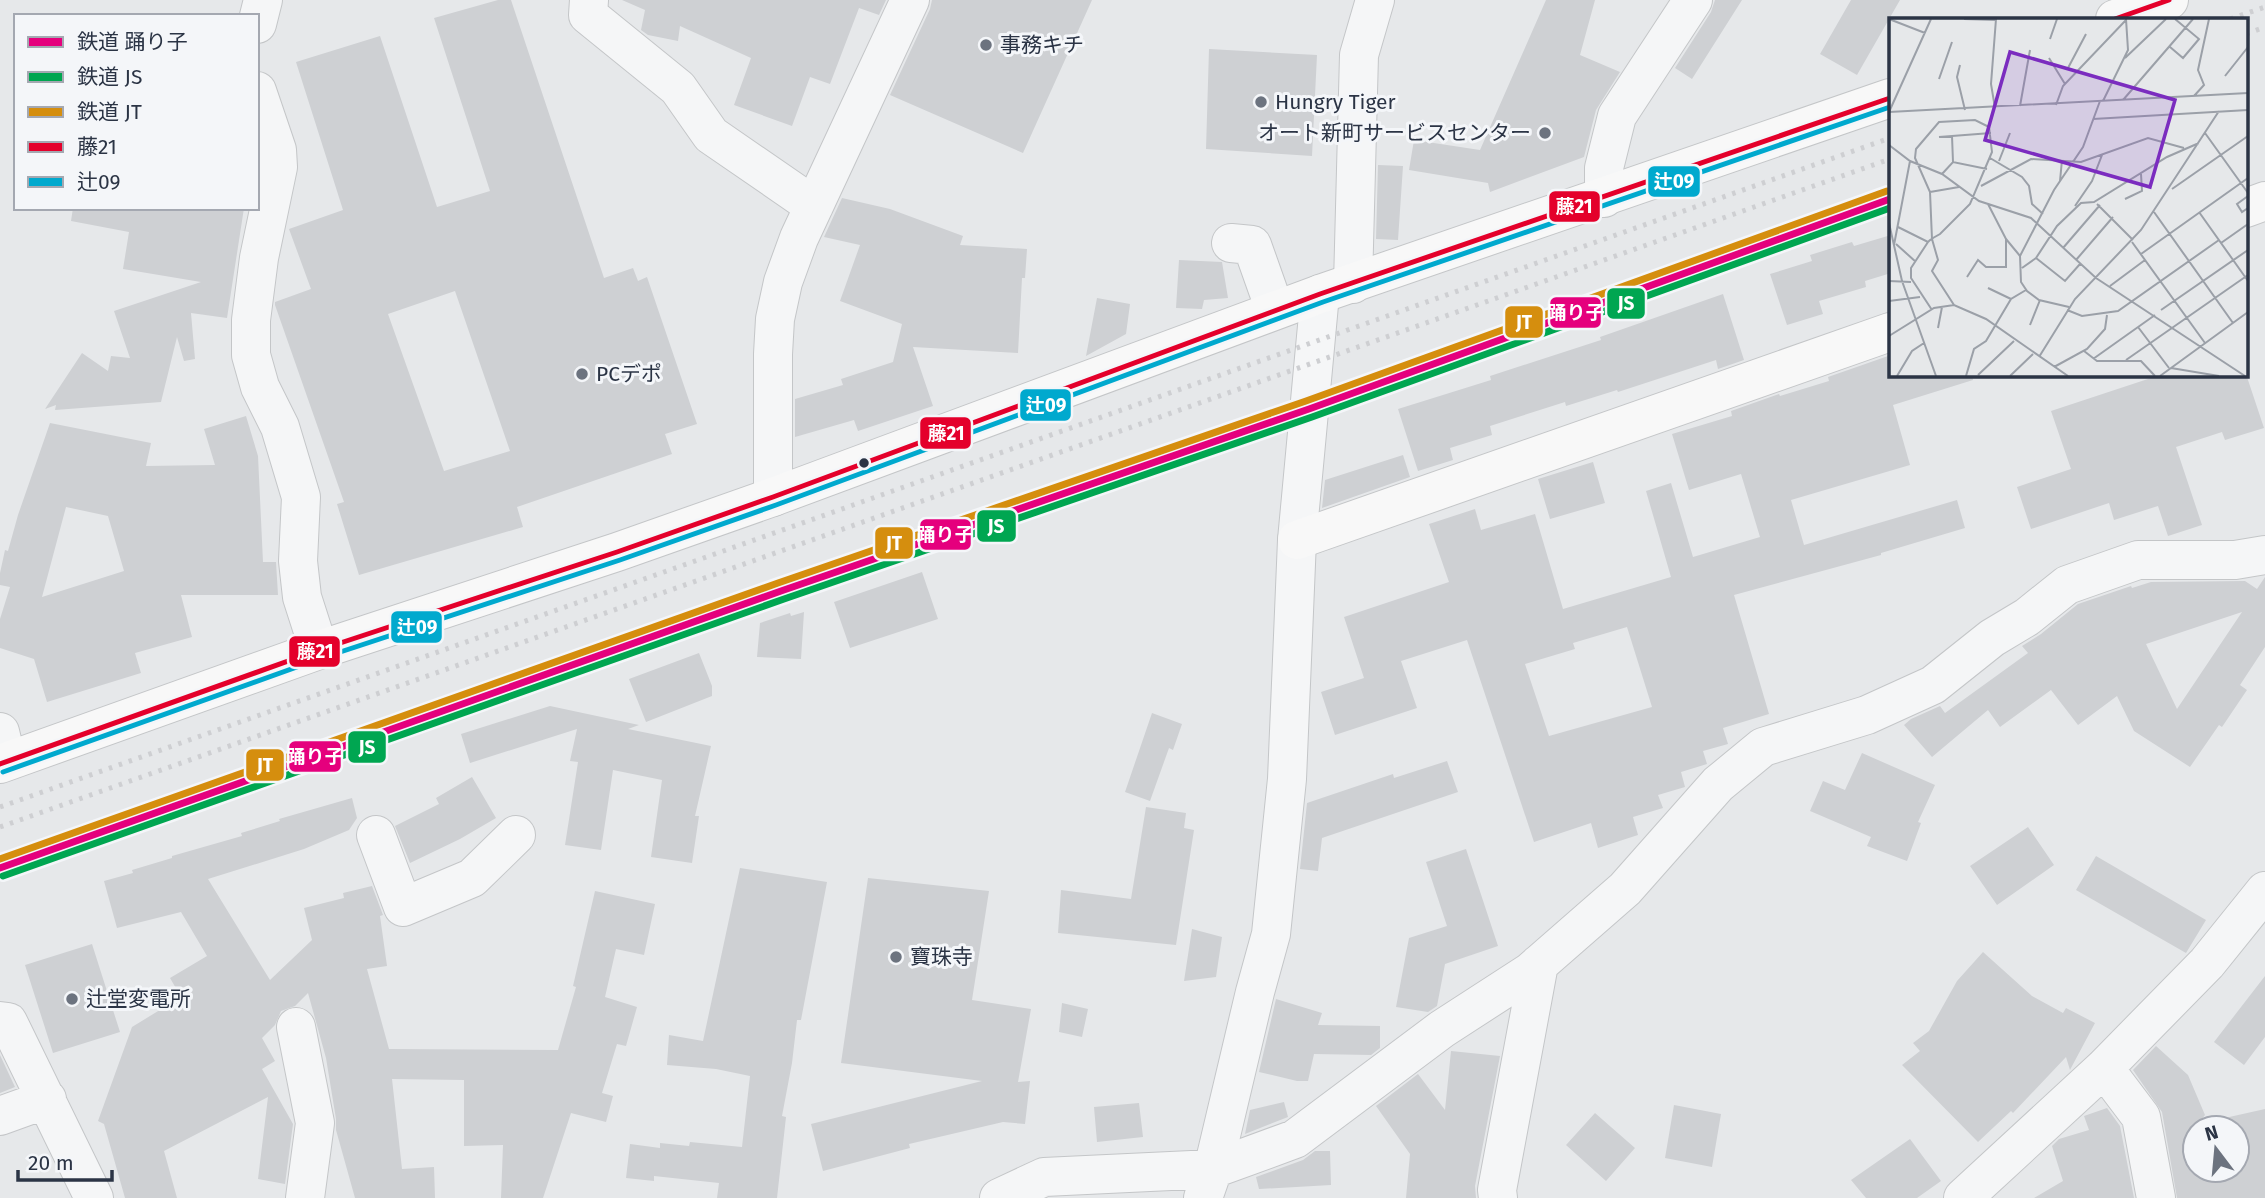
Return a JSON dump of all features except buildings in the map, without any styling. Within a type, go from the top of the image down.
[{"type":"street","points":[[589,0],[588,15],[678,88],[711,135],[814,206]]},
{"type":"street","points":[[773,497],[772,395],[775,319],[783,282],[814,206],[909,0]]},
{"type":"street","points":[[1208,1184],[1271,934],[1287,779],[1297,540],[1336,289],[1359,55],[1375,0]]},
{"type":"street","points":[[1604,198],[1604,168],[1617,116],[1693,0]]},
{"type":"street","points":[[2118,18],[2169,0]]},
{"type":"street","points":[[259,97],[277,150],[278,167],[259,258],[251,320],[251,355],[260,387],[280,427],[301,497],[298,561],[302,597],[319,650]]},
{"type":"street","points":[[2,752],[604,556],[773,497],[1275,310],[1889,99]]},
{"type":"street","points":[[2248,207],[2265,201]]},
{"type":"street","points":[[1231,243],[1252,245],[1275,310]]},
{"type":"street","points":[[1297,540],[1889,333]]},
{"type":"street","points":[[999,1198],[1045,1188],[1208,1184],[1294,1139],[1442,1029],[1539,964],[1625,889],[1718,784],[1763,747],[1867,715],[1933,685],[1992,638],[2027,617],[2067,585],[2137,560],[2235,559],[2265,555]]},
{"type":"street","points":[[376,835],[403,906],[472,878],[516,835]]},
{"type":"street","points":[[1963,1198],[2104,1068],[2207,963],[2265,891]]},
{"type":"street","points":[[1498,1198],[1497,1191],[1539,964]]},
{"type":"street","points":[[0,1021],[8,1023],[94,1198]]},
{"type":"street","points":[[296,1027],[315,1123],[305,1198]]},
{"type":"street","points":[[2104,1068],[2141,1117],[2156,1198]]},
{"type":"street","points":[[0,1116],[47,1099]]},
{"type":"railway","points":[[2233,18],[2265,7]]},
{"type":"railway","points":[[2248,33],[2265,27]]},
{"type":"railway","points":[[0,807],[1889,138]]},
{"type":"railway","points":[[0,827],[1889,159]]},
{"type":"rail line","name":"JT","points":[[0,859],[778,583],[1306,401],[1887,191]]},
{"type":"rail line","name":"踊り子","points":[[0,868],[781,591],[1309,409],[1889,199]]},
{"type":"rail line","name":"JS","points":[[3,876],[784,599],[1312,417],[1889,208]]},
{"type":"transit line","name":"藤21","points":[[2118,18],[2169,0]]},
{"type":"transit line","name":"藤21","points":[[0,764],[319,650],[617,552],[773,497],[1320,294],[1889,98]]},
{"type":"transit line","name":"辻09","points":[[3,772],[322,658],[620,560],[776,505],[1323,302],[1889,107]]},
{"type":"place","name":"事務キチ","points":[[986,45]]},
{"type":"place","name":"Hungry Tiger","points":[[1261,102]]},
{"type":"place","name":"オート新町サービスセンター","points":[[1545,133]]},
{"type":"place","name":"PCデポ","points":[[582,374]]},
{"type":"place","name":"寶珠寺","points":[[896,957]]},
{"type":"place","name":"辻堂変電所","points":[[72,999]]}]
